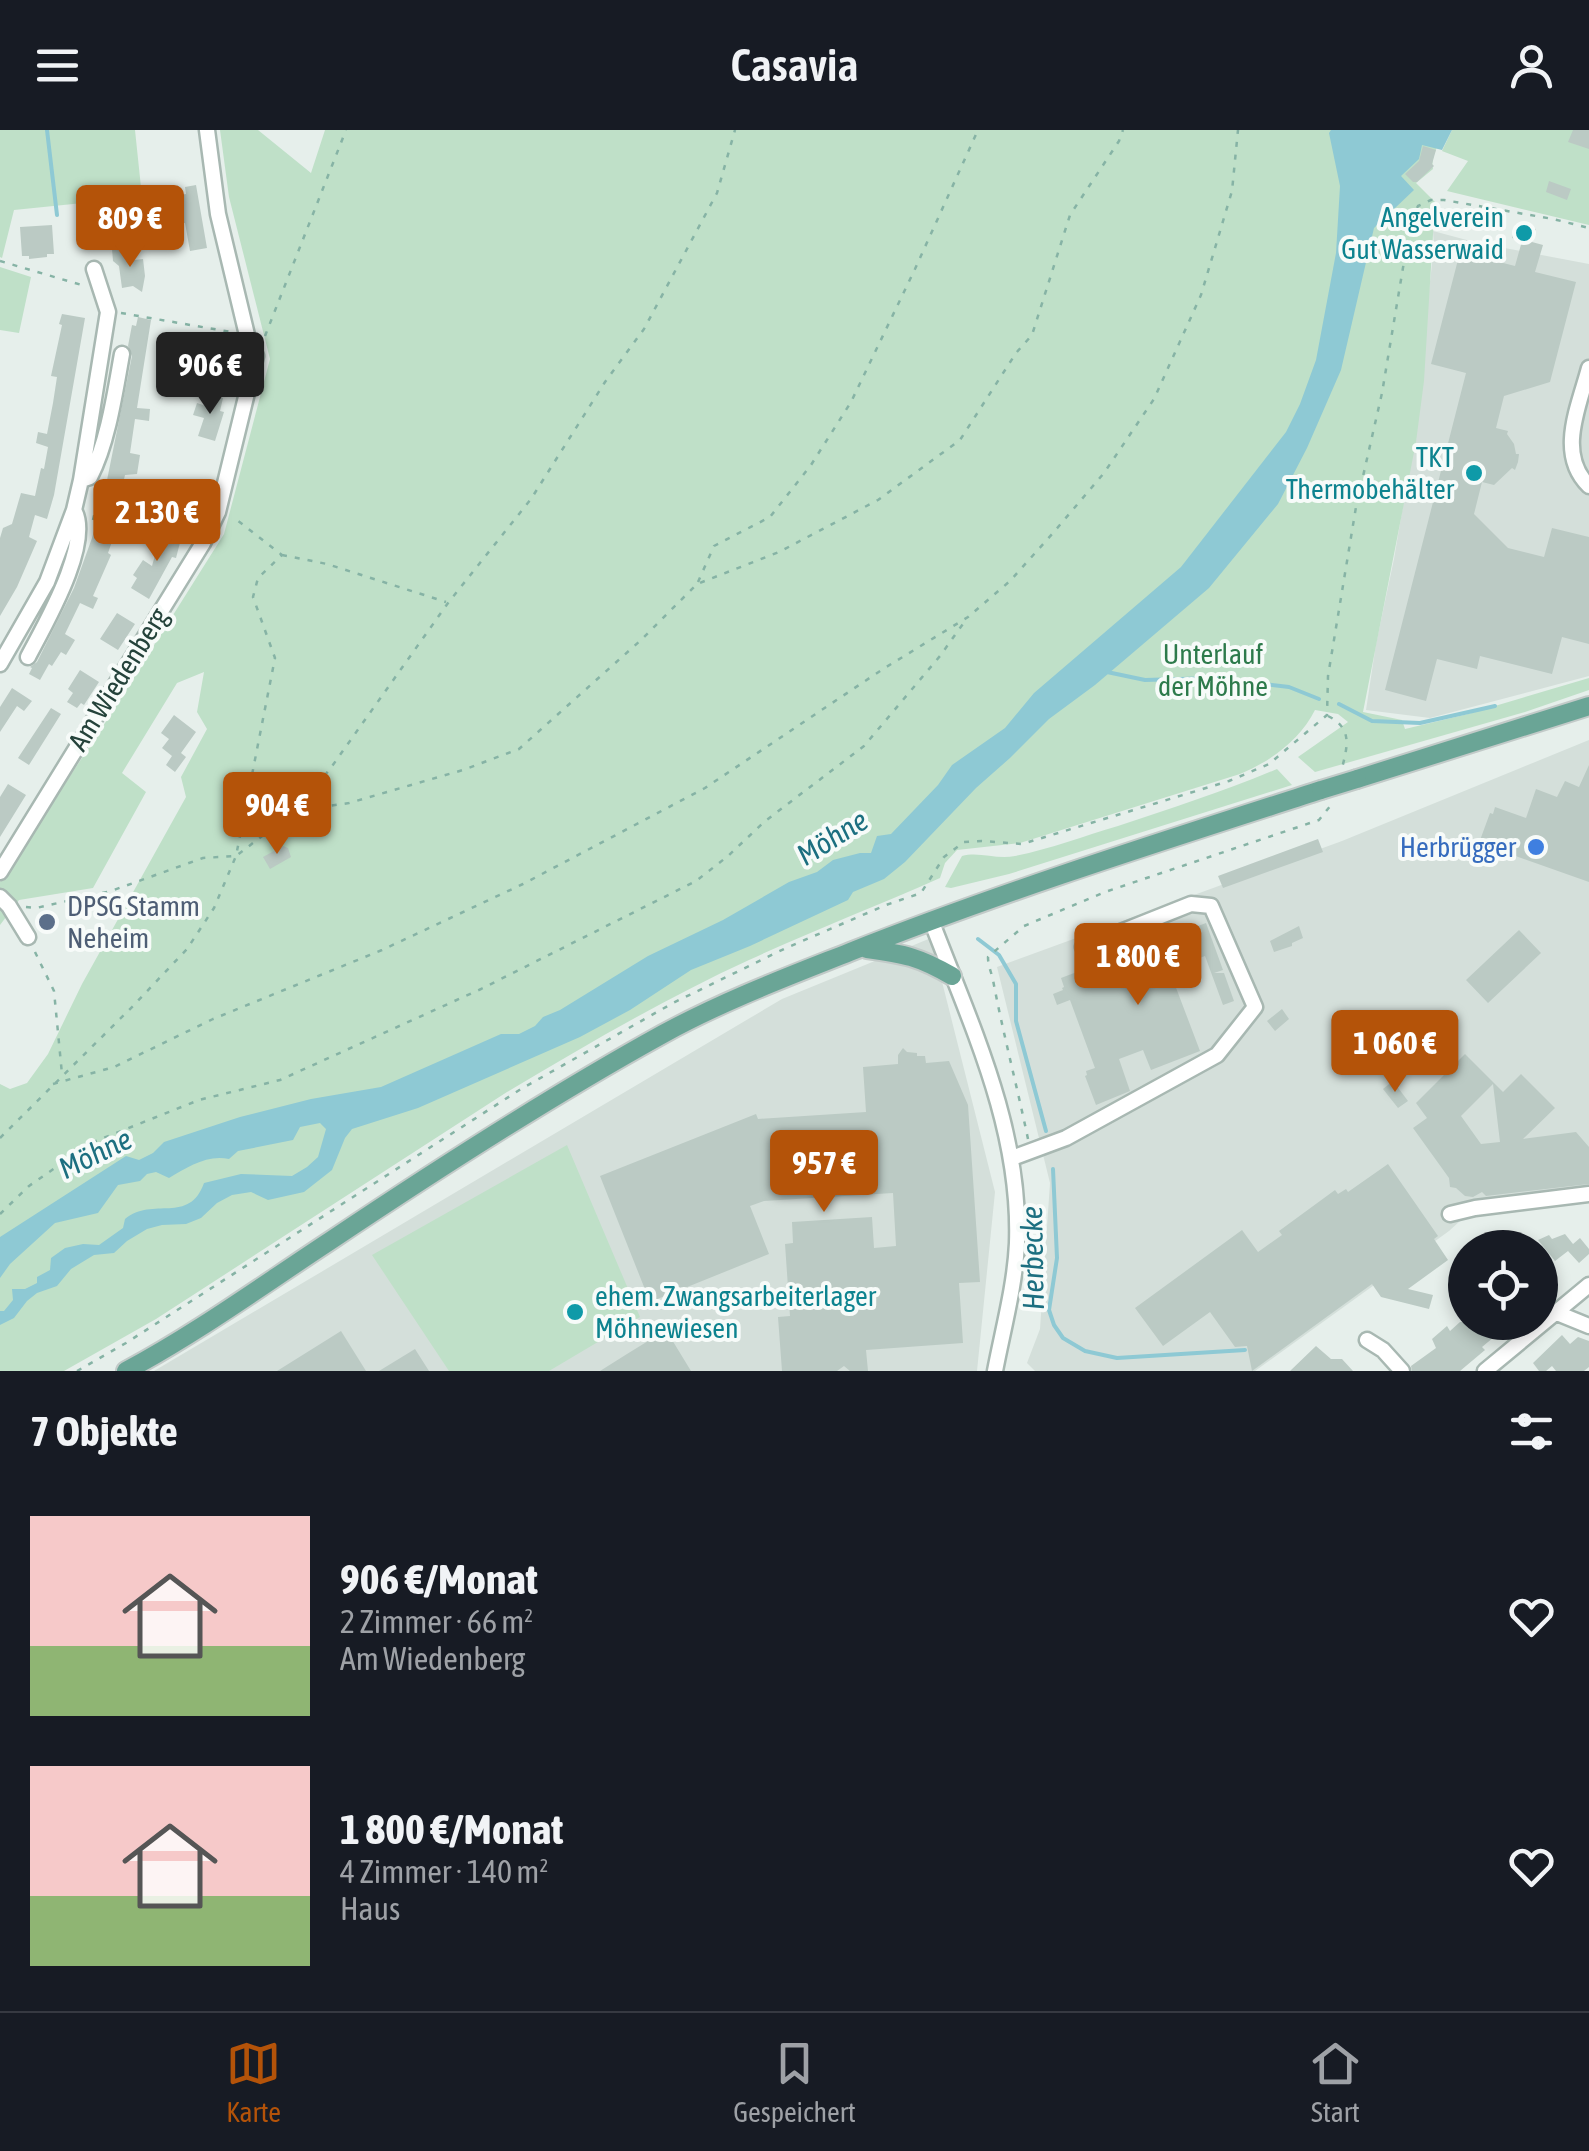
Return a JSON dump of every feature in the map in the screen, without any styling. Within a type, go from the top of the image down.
[{"type":"main road","points":[[126,1371],[511,1123],[664,1033],[738,997],[931,920],[1097,862],[1326,798],[1348,777],[1589,706]]},
{"type":"main road","points":[[861,948],[924,960],[952,976]]},
{"type":"street","points":[[207,130],[218,214],[247,335],[256,356]]},
{"type":"street","points":[[0,664],[47,582],[82,480],[108,312],[94,269]]},
{"type":"street","points":[[82,480],[90,477],[95,467],[112,414],[122,354]]},
{"type":"street","name":"Am Wiedenberg","points":[[0,872],[218,512],[256,356]]},
{"type":"street","points":[[1589,368],[1571,438],[1571,455],[1576,470],[1589,486]]},
{"type":"street","points":[[28,656],[68,581],[79,528],[74,510]]},
{"type":"street","points":[[5,901],[28,937]]},
{"type":"street","points":[[1012,1158],[1066,1138],[1217,1055],[1254,1007],[1211,906],[1190,904],[1083,947]]},
{"type":"street","points":[[931,920],[974,1027],[1012,1158],[1017,1244],[995,1371]]},
{"type":"street","points":[[1450,1214],[1589,1194]]},
{"type":"street","points":[[1558,1313],[1589,1285]]},
{"type":"street","points":[[1558,1314],[1589,1326]]},
{"type":"street","points":[[1367,1340],[1383,1350],[1402,1371]]},
{"type":"street","points":[[1485,1371],[1524,1340]]},
{"type":"path","points":[[256,356],[346,130]]},
{"type":"path","points":[[5,901],[36,908],[111,891],[203,858],[236,856],[295,811],[530,499],[644,329],[717,193],[735,130]]},
{"type":"path","points":[[251,784],[267,802],[295,811],[349,803],[463,770],[519,749],[641,640],[697,584],[714,546],[770,517],[811,465],[851,402],[978,130]]},
{"type":"path","points":[[697,584],[779,552],[878,500],[960,440],[1032,334],[1070,215],[1120,141],[1123,130]]},
{"type":"path","points":[[53,1084],[114,1067],[213,1019],[382,950],[523,884],[705,788],[968,617],[1010,581],[1053,533],[1104,473],[1154,399],[1201,295],[1232,191],[1238,130]]},
{"type":"path","points":[[921,893],[944,857],[964,842],[1022,844],[1228,781],[1269,764],[1327,715],[1328,676],[1356,507],[1382,393],[1410,220],[1418,206],[1444,200],[1589,228]]},
{"type":"path","points":[[0,261],[101,291]]},
{"type":"path","points":[[133,315],[247,335]]},
{"type":"path","points":[[91,528],[102,480]]},
{"type":"path","points":[[218,512],[238,518],[282,555],[328,564],[448,603]]},
{"type":"path","points":[[0,1138],[187,949],[214,908],[236,856],[275,658],[253,597],[258,578],[282,555]]},
{"type":"path","points":[[0,1214],[29,1186],[91,1143],[199,1100],[280,1080],[481,989],[696,881],[764,822],[864,746],[968,617]]},
{"type":"path","points":[[1327,715],[1344,728],[1348,738],[1348,777]]},
{"type":"path","points":[[1036,1148],[1001,1028],[988,957],[1024,926],[1105,892],[1319,820],[1326,798]]},
{"type":"path","points":[[28,937],[54,991],[62,1075]]},
{"type":"shaded area","points":[[1433,231],[1589,264],[1589,676],[1430,718],[1366,710],[1409,470]]},
{"type":"shaded area","points":[[1589,740],[1589,1201],[1471,1211],[1255,1371],[1035,1371],[1027,1363],[1040,1329],[1050,1183],[997,967],[1342,841]]},
{"type":"shaded area","points":[[931,938],[995,1192],[977,1371],[154,1371],[782,999]]},
{"type":"green space","points":[[0,130],[135,130],[142,197],[14,210],[2,258]]},
{"type":"green space","name":"Unterlauf der Möhne","points":[[220,130],[258,130],[311,173],[325,130],[1446,130],[1434,154],[1433,169],[1416,183],[1435,202],[1424,381],[1416,442],[1363,712],[1402,720],[1405,729],[1589,678],[1589,690],[1315,772],[1298,757],[1348,722],[1338,714],[1315,710],[1284,748],[1240,774],[1020,843],[957,850],[945,863],[940,878],[718,975],[566,1057],[156,1319],[64,1371],[0,1371],[0,1084],[10,1089],[27,1083],[48,1054],[82,984],[186,797],[181,777],[207,729],[197,712],[204,672],[177,683],[122,773],[146,792],[93,888],[19,900],[0,925],[0,882],[224,534],[270,359],[229,197]]},
{"type":"green space","points":[[1452,130],[1589,130],[1589,225],[1447,191],[1468,161],[1442,151]]},
{"type":"green space","points":[[0,267],[31,277],[19,333],[0,330]]},
{"type":"green space","points":[[1277,769],[1292,785],[1009,874],[945,887],[962,856],[1008,857],[1041,850]]},
{"type":"green space","points":[[567,1145],[640,1317],[549,1371],[449,1371],[372,1255]]},
{"type":"water","name":"Möhne","points":[[1331,130],[1452,130],[1442,150],[1422,145],[1419,159],[1401,176],[1414,190],[1374,228],[1341,370],[1278,504],[1209,588],[1049,719],[905,862],[884,879],[853,892],[848,900],[691,970],[580,1037],[418,1108],[352,1129],[332,1170],[304,1192],[268,1200],[251,1192],[232,1195],[186,1224],[147,1229],[114,1253],[94,1255],[71,1269],[57,1286],[37,1293],[14,1318],[0,1325],[0,1311],[13,1300],[12,1289],[25,1289],[37,1283],[37,1277],[50,1270],[51,1258],[65,1248],[99,1245],[136,1213],[189,1203],[204,1183],[241,1174],[292,1176],[318,1157],[326,1129],[320,1123],[300,1127],[293,1140],[238,1151],[229,1159],[206,1160],[169,1178],[156,1172],[140,1181],[118,1185],[98,1213],[55,1223],[0,1278],[0,1237],[126,1156],[139,1160],[164,1142],[240,1117],[381,1087],[501,1034],[519,1034],[648,956],[789,882],[817,872],[833,860],[871,853],[877,836],[891,834],[952,765],[1005,728],[1034,693],[1181,567],[1286,432],[1316,360],[1336,253],[1340,186]]},
{"type":"building","points":[[1573,130],[1589,130],[1589,149],[1568,142]]},
{"type":"building","points":[[1423,146],[1436,150],[1434,166],[1413,182],[1405,174],[1419,161]]},
{"type":"building","points":[[1549,181],[1571,189],[1567,200],[1546,192]]},
{"type":"building","points":[[196,185],[207,248],[190,251],[185,223],[176,224],[171,196],[186,194],[185,187]]},
{"type":"building","points":[[137,212],[138,225],[111,225],[112,214]]},
{"type":"building","name":"TKT Thermobehälter","points":[[1516,224],[1536,229],[1532,242],[1543,245],[1535,272],[1576,282],[1550,382],[1504,396],[1496,428],[1508,431],[1519,454],[1518,462],[1515,470],[1512,468],[1494,485],[1482,482],[1474,514],[1508,548],[1544,557],[1552,528],[1589,537],[1589,644],[1562,637],[1552,674],[1480,656],[1477,669],[1437,659],[1426,701],[1385,690],[1466,373],[1431,364],[1460,252],[1515,266],[1522,241],[1512,238]]},
{"type":"building","points":[[52,225],[54,254],[29,259],[22,256],[20,227]]},
{"type":"building","points":[[124,248],[126,261],[143,259],[142,292],[133,286],[122,288],[112,249]]},
{"type":"building","points":[[62,314],[85,318],[54,495],[47,519],[35,515],[29,537],[37,541],[0,616],[0,538],[3,528],[12,524],[21,493],[35,496],[41,468],[44,469],[48,447],[36,443],[38,432],[47,434],[57,377],[51,376]]},
{"type":"building","points":[[138,317],[151,320],[137,408],[150,409],[149,421],[135,419],[130,453],[140,455],[137,474],[125,475],[114,522],[118,524],[108,553],[111,555],[93,596],[98,598],[93,609],[80,603],[65,634],[75,640],[66,655],[61,652],[52,666],[49,664],[40,680],[29,674],[30,667],[37,662],[74,588],[103,500],[132,356],[128,346],[132,325],[136,326]]},
{"type":"building","points":[[207,332],[219,334],[216,347],[228,349],[223,374],[205,370],[207,360],[202,359]]},
{"type":"building","points":[[208,395],[223,398],[220,411],[224,412],[215,441],[198,436],[204,418],[193,415],[197,403],[206,406]]},
{"type":"building","points":[[182,488],[202,494],[187,532],[175,529]]},
{"type":"building","points":[[162,530],[182,535],[176,558],[172,557],[149,599],[131,588],[137,578],[133,575],[143,560],[152,566]]},
{"type":"building","points":[[117,613],[135,624],[118,650],[100,639]]},
{"type":"building","points":[[80,670],[99,682],[84,705],[81,703],[77,708],[67,702],[73,693],[68,689]]},
{"type":"building","points":[[12,688],[32,701],[24,711],[17,706],[0,732],[0,707]]},
{"type":"building","points":[[51,708],[61,714],[29,765],[18,758]]},
{"type":"building","points":[[174,715],[196,732],[181,753],[186,757],[175,772],[166,765],[172,756],[162,748],[169,739],[161,733]]},
{"type":"building","points":[[1589,765],[1589,882],[1479,843],[1495,807],[1526,818],[1536,789],[1557,797],[1565,781],[1579,787]]},
{"type":"building","points":[[8,784],[26,795],[0,837],[0,797]]},
{"type":"building","points":[[1318,839],[1323,852],[1223,888],[1218,876]]},
{"type":"building","points":[[283,846],[291,857],[270,869],[263,857]]},
{"type":"building","points":[[1206,923],[1223,970],[1214,973],[1224,973],[1234,1001],[1223,1005],[1205,956],[1194,960],[1164,956],[1200,1051],[1151,1070],[1143,1050],[1119,1059],[1130,1091],[1096,1105],[1085,1076],[1086,1071],[1095,1068],[1070,1000],[1057,1005],[1053,994],[1063,990],[1061,978]]},
{"type":"building","points":[[1299,926],[1303,938],[1274,952],[1270,941]]},
{"type":"building","points":[[1519,930],[1541,953],[1488,1003],[1466,980]]},
{"type":"building","points":[[1282,1009],[1289,1019],[1275,1031],[1267,1021]]},
{"type":"building","points":[[903,1048],[925,1056],[926,1063],[949,1061],[968,1105],[980,1282],[959,1283],[963,1343],[866,1350],[868,1371],[850,1371],[844,1366],[837,1371],[782,1371],[778,1317],[790,1316],[785,1244],[793,1243],[792,1222],[872,1217],[874,1248],[896,1246],[893,1193],[764,1201],[750,1206],[769,1254],[650,1302],[600,1176],[756,1114],[758,1119],[866,1112],[863,1067],[898,1064]]},
{"type":"building","points":[[1465,1054],[1503,1092],[1521,1074],[1555,1108],[1523,1139],[1576,1132],[1589,1147],[1589,1184],[1465,1196],[1450,1187],[1449,1178],[1413,1128],[1427,1118],[1416,1103]],"holes":[[[1493,1084],[1500,1142],[1481,1144],[1461,1116]]]},
{"type":"building","points":[[1393,1081],[1408,1101],[1398,1108],[1383,1089]]},
{"type":"building","points":[[1388,1164],[1438,1236],[1434,1239],[1448,1260],[1408,1289],[1433,1295],[1429,1309],[1381,1297],[1372,1284],[1252,1371],[1247,1346],[1235,1347],[1210,1312],[1163,1346],[1135,1308],[1242,1230],[1258,1252],[1282,1235],[1279,1231],[1335,1190],[1338,1194],[1346,1189],[1348,1192]]},
{"type":"building","points":[[1565,1234],[1573,1244],[1580,1238],[1589,1254],[1579,1263],[1568,1251],[1558,1259],[1558,1237]]},
{"type":"building","points":[[1447,1326],[1448,1340],[1490,1340],[1482,1347],[1485,1350],[1460,1371],[1412,1371],[1411,1366],[1436,1348],[1432,1339]]},
{"type":"building","points":[[666,1330],[691,1371],[600,1371],[627,1354]]},
{"type":"building","points":[[341,1331],[366,1371],[277,1371]]},
{"type":"building","points":[[1562,1335],[1570,1344],[1578,1337],[1589,1341],[1589,1367],[1584,1371],[1556,1371],[1552,1366],[1539,1371],[1533,1363]]},
{"type":"building","points":[[1316,1346],[1331,1359],[1342,1359],[1353,1371],[1290,1371]]},
{"type":"building","points":[[415,1349],[429,1371],[379,1371]]},
{"type":"waterway","points":[[47,130],[57,215]]},
{"type":"waterway","points":[[1107,672],[1145,680],[1215,678],[1289,687],[1319,699]]},
{"type":"waterway","points":[[1339,704],[1372,721],[1420,723],[1495,706]]},
{"type":"waterway","name":"Herbecke","points":[[978,939],[999,955],[1016,984],[1016,1021],[1046,1131]]},
{"type":"waterway","name":"Herbecke","points":[[1053,1169],[1057,1258],[1049,1310],[1063,1338],[1085,1351],[1117,1358],[1245,1350]]},
{"type":"place","name":"Angelverein Gut Wasserwaid","points":[[1524,233]]},
{"type":"place","name":"TKT Thermobehälter","points":[[1474,473]]},
{"type":"place","name":"Herbrügger","points":[[1536,847]]},
{"type":"place","name":"DPSG Stamm Neheim","points":[[47,922]]},
{"type":"place","name":"ehem. Zwangsarbeiterlager Möhnewiesen","points":[[575,1312]]}]
